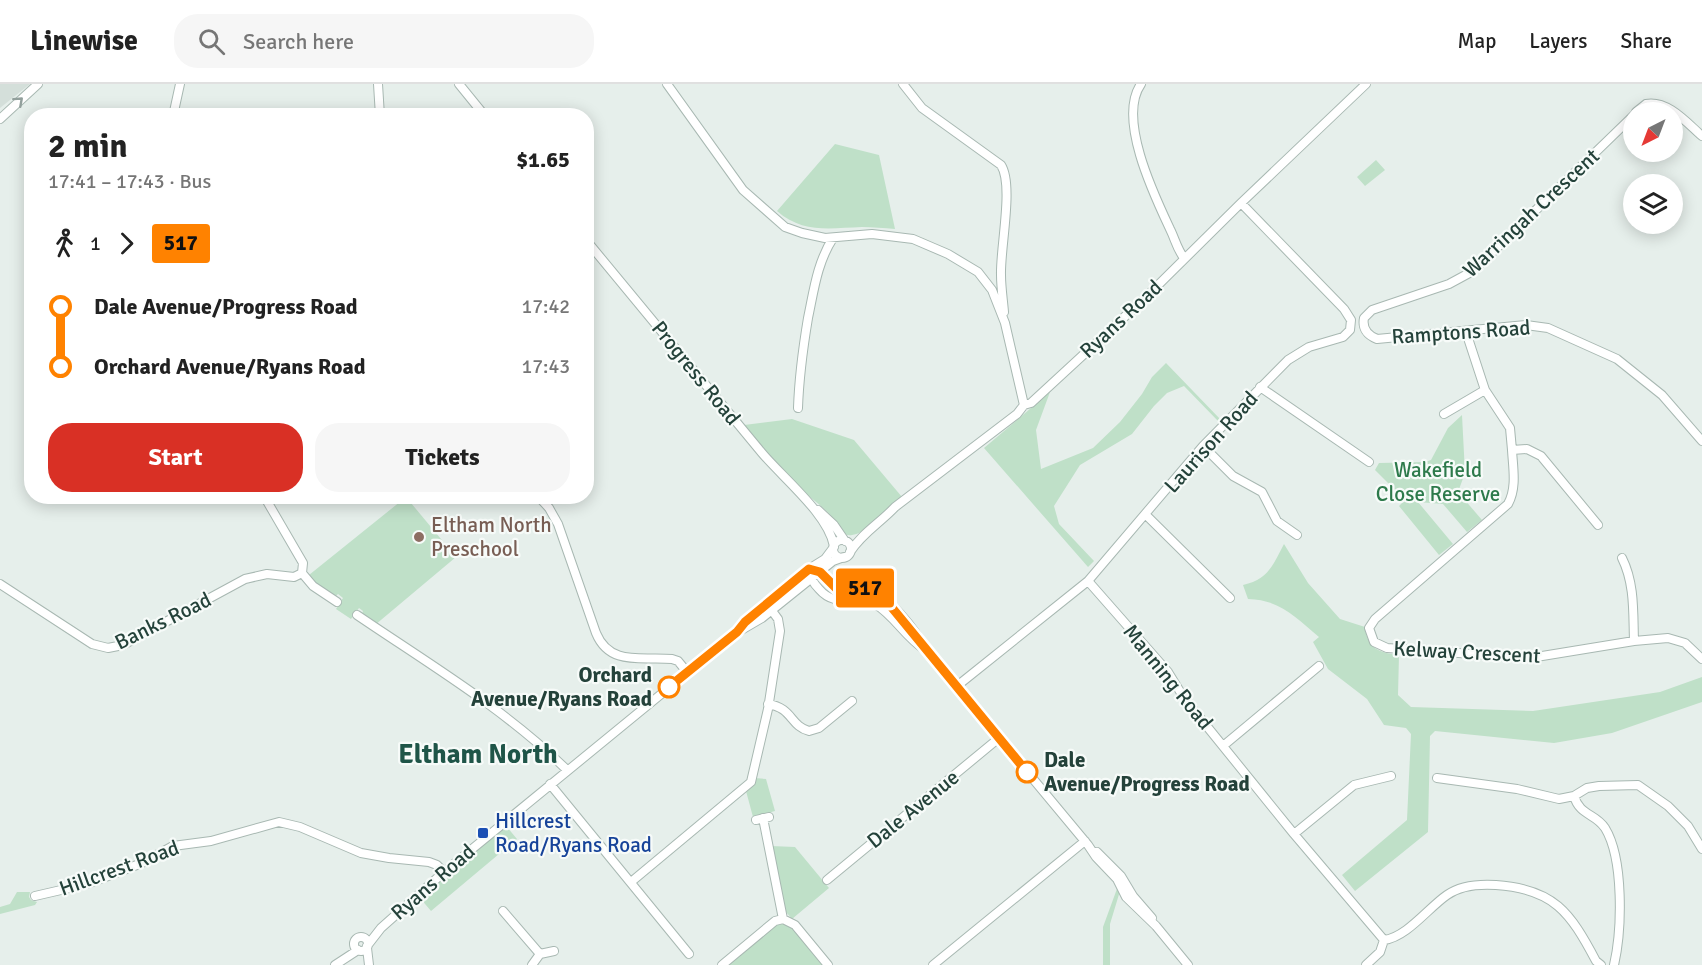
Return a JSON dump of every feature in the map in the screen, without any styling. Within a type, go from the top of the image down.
[{"type":"street","points":[[0,118],[38,84]]},
{"type":"street","points":[[175,108],[180,84]]},
{"type":"street","points":[[378,84],[380,108]]},
{"type":"street","points":[[459,84],[478,108]]},
{"type":"street","points":[[667,84],[737,182],[779,223],[816,237],[894,235],[922,242],[972,267],[983,277],[992,290],[1005,323]]},
{"type":"street","points":[[903,84],[922,108],[1005,170],[1001,274],[1005,323],[1024,405]]},
{"type":"street","points":[[1141,84],[1133,105],[1139,149],[1150,187],[1178,250],[1184,258]]},
{"type":"street","name":"Ryans Road","points":[[337,963],[363,949],[381,928],[444,872],[737,632],[745,622],[811,580],[833,561],[847,555],[862,535],[963,453],[1017,414],[1024,405],[1031,403],[1122,320],[1366,84]]},
{"type":"street","name":"Warringah Crescent","points":[[1683,120],[1702,136]]},
{"type":"street","name":"Warringah Crescent","points":[[1364,329],[1364,318],[1372,310],[1449,284],[1473,272],[1623,126]]},
{"type":"street","name":"Laurison Road","points":[[957,686],[1088,581],[1203,446],[1260,387],[1298,352],[1347,334],[1350,330],[1351,320],[1344,309],[1241,203]]},
{"type":"street","points":[[798,408],[803,348],[816,275],[824,251],[833,238]]},
{"type":"street","points":[[1175,239],[1193,249]]},
{"type":"street","name":"Progress Road","points":[[594,250],[760,451],[810,504],[829,520],[845,541]]},
{"type":"street","name":"Ramptons Road","points":[[1364,329],[1367,334],[1377,339],[1537,325],[1609,355],[1624,364],[1662,395],[1702,441]]},
{"type":"street","points":[[1466,332],[1485,390],[1507,422],[1511,433],[1512,450],[1527,450],[1541,456],[1598,525]]},
{"type":"street","points":[[1260,387],[1370,462]]},
{"type":"street","points":[[1444,414],[1485,390]]},
{"type":"street","points":[[1203,446],[1233,477],[1262,492],[1277,521],[1297,535]]},
{"type":"street","name":"Kelway Crescent","points":[[1512,450],[1514,482],[1508,504],[1375,619],[1370,628],[1372,639],[1377,644],[1388,648],[1530,658],[1660,638],[1676,640],[1693,649],[1702,659]]},
{"type":"street","points":[[269,504],[303,563],[302,573],[314,586],[337,602]]},
{"type":"street","points":[[544,504],[555,518],[596,633],[605,648],[621,657],[675,660],[687,672]]},
{"type":"street","name":"Progress Road","points":[[810,504],[830,532],[834,547]]},
{"type":"street","points":[[1146,515],[1230,598]]},
{"type":"street","name":"Ryans Road","points":[[845,541],[862,535]]},
{"type":"street","points":[[839,541],[850,544],[847,555],[837,556],[834,547],[839,541]]},
{"type":"street","name":"Ryans Road","points":[[770,607],[809,569],[825,559],[834,547]]},
{"type":"street","points":[[1622,558],[1631,583],[1634,641]]},
{"type":"street","points":[[925,649],[918,637],[879,593],[857,587],[837,589],[820,572],[809,569],[811,580],[830,599],[863,600],[875,604],[925,649],[1087,843],[1096,857],[1117,879],[1126,897],[1156,926],[1188,965]]},
{"type":"street","name":"Banks Road","points":[[0,584],[92,644],[108,648],[123,645],[244,579],[267,574],[294,577],[302,573]]},
{"type":"street","name":"Manning Road","points":[[1088,581],[1168,672],[1184,698],[1294,834],[1384,940]]},
{"type":"street","points":[[631,882],[751,782],[768,704],[780,631],[778,619],[770,607]]},
{"type":"street","points":[[357,615],[499,711],[567,770]]},
{"type":"street","points":[[1223,746],[1319,666]]},
{"type":"street","points":[[768,704],[781,707],[798,725],[809,731],[819,728],[852,701]]},
{"type":"street","name":"Dale Avenue","points":[[827,880],[999,738]]},
{"type":"street","points":[[1294,834],[1354,785],[1391,777]]},
{"type":"street","points":[[1437,778],[1517,789],[1554,799],[1574,796],[1587,788],[1634,784],[1664,802],[1677,814],[1688,826],[1702,849]]},
{"type":"street","points":[[550,784],[689,954]]},
{"type":"street","points":[[1574,796],[1579,808],[1603,826],[1616,853],[1620,917],[1614,965]]},
{"type":"street","points":[[763,818],[783,919]]},
{"type":"street","name":"Hillcrest Road","points":[[35,896],[87,884],[142,862],[173,846],[220,839],[279,822],[300,827],[362,853],[429,862],[444,872]]},
{"type":"street","points":[[933,965],[1087,843]]},
{"type":"street","points":[[1366,965],[1380,952],[1384,940],[1399,935],[1456,890],[1477,885],[1512,886],[1538,892],[1556,904],[1575,924],[1596,961],[1601,965]]},
{"type":"street","points":[[503,911],[540,954]]},
{"type":"street","points":[[722,965],[775,921],[783,919],[795,925],[828,965]]},
{"type":"street","name":"Ryans Road","points":[[337,963],[357,940],[381,928]]},
{"type":"street","points":[[363,949],[355,947],[357,940],[365,939],[363,949],[368,965]]},
{"type":"street","points":[[532,965],[540,954],[554,951]]},
{"type":"shaded area","points":[[0,84],[30,84],[0,108]]},
{"type":"green space","points":[[835,144],[879,155],[895,229],[818,228],[797,223],[777,211]]},
{"type":"green space","points":[[1376,160],[1385,170],[1365,186],[1357,177]]},
{"type":"green space","points":[[1166,363],[1220,419],[1218,421],[1184,386],[1167,393],[1132,434],[1080,465],[1054,506],[1059,524],[1094,561],[1088,567],[984,448],[1050,392],[1036,430],[1041,469],[1093,448],[1120,422],[1152,377]]},
{"type":"green space","name":"Wakefield Close Reserve","points":[[1462,415],[1465,473],[1458,492],[1482,520],[1467,532],[1443,504],[1418,502],[1453,544],[1439,555],[1399,506],[1405,500],[1375,470],[1379,463],[1431,460],[1448,428]]},
{"type":"green space","points":[[792,419],[854,440],[902,497],[865,529],[852,535],[845,534],[829,514],[777,465],[744,425]]},
{"type":"green space","points":[[397,504],[412,504],[456,557],[375,625],[362,614],[363,611],[359,608],[351,619],[336,609],[343,598],[338,594],[335,597],[315,584],[309,575]]},
{"type":"green space","points":[[1284,544],[1308,583],[1340,619],[1365,627],[1368,640],[1375,648],[1399,655],[1398,695],[1411,707],[1533,711],[1660,692],[1702,677],[1702,702],[1612,733],[1554,743],[1435,731],[1430,736],[1428,832],[1355,891],[1342,875],[1407,820],[1411,734],[1406,728],[1384,725],[1367,699],[1328,669],[1313,642],[1319,637],[1279,606],[1248,599],[1243,585],[1258,579],[1269,570]]},
{"type":"green space","points":[[755,778],[766,779],[775,811],[753,817],[746,791]]},
{"type":"green space","points":[[506,826],[517,839],[431,911],[420,898]]},
{"type":"green space","points":[[771,846],[795,847],[829,888],[792,919],[786,912]]},
{"type":"green space","points":[[1118,886],[1120,891],[1110,924],[1110,965],[1103,965],[1103,927]]},
{"type":"green space","points":[[17,892],[30,892],[31,900],[37,902],[35,905],[0,914],[0,907],[10,904]]},
{"type":"green space","points":[[779,922],[789,923],[825,965],[726,965]]},
{"type":"bus line","name":"517","points":[[669,687],[809,569],[820,572],[837,589],[862,588],[879,593],[890,603],[1027,772]]},
{"type":"place","name":"Eltham North Preschool","points":[[419,537]]},
{"type":"place","name":"Orchard Avenue/Ryans Road","points":[[669,687]]},
{"type":"place","name":"Dale Avenue/Progress Road","points":[[1027,772]]},
{"type":"place","name":"Hillcrest Road/Ryans Road","points":[[483,833]]},
{"type":"district","name":"Eltham North","points":[[478,754]]}]
